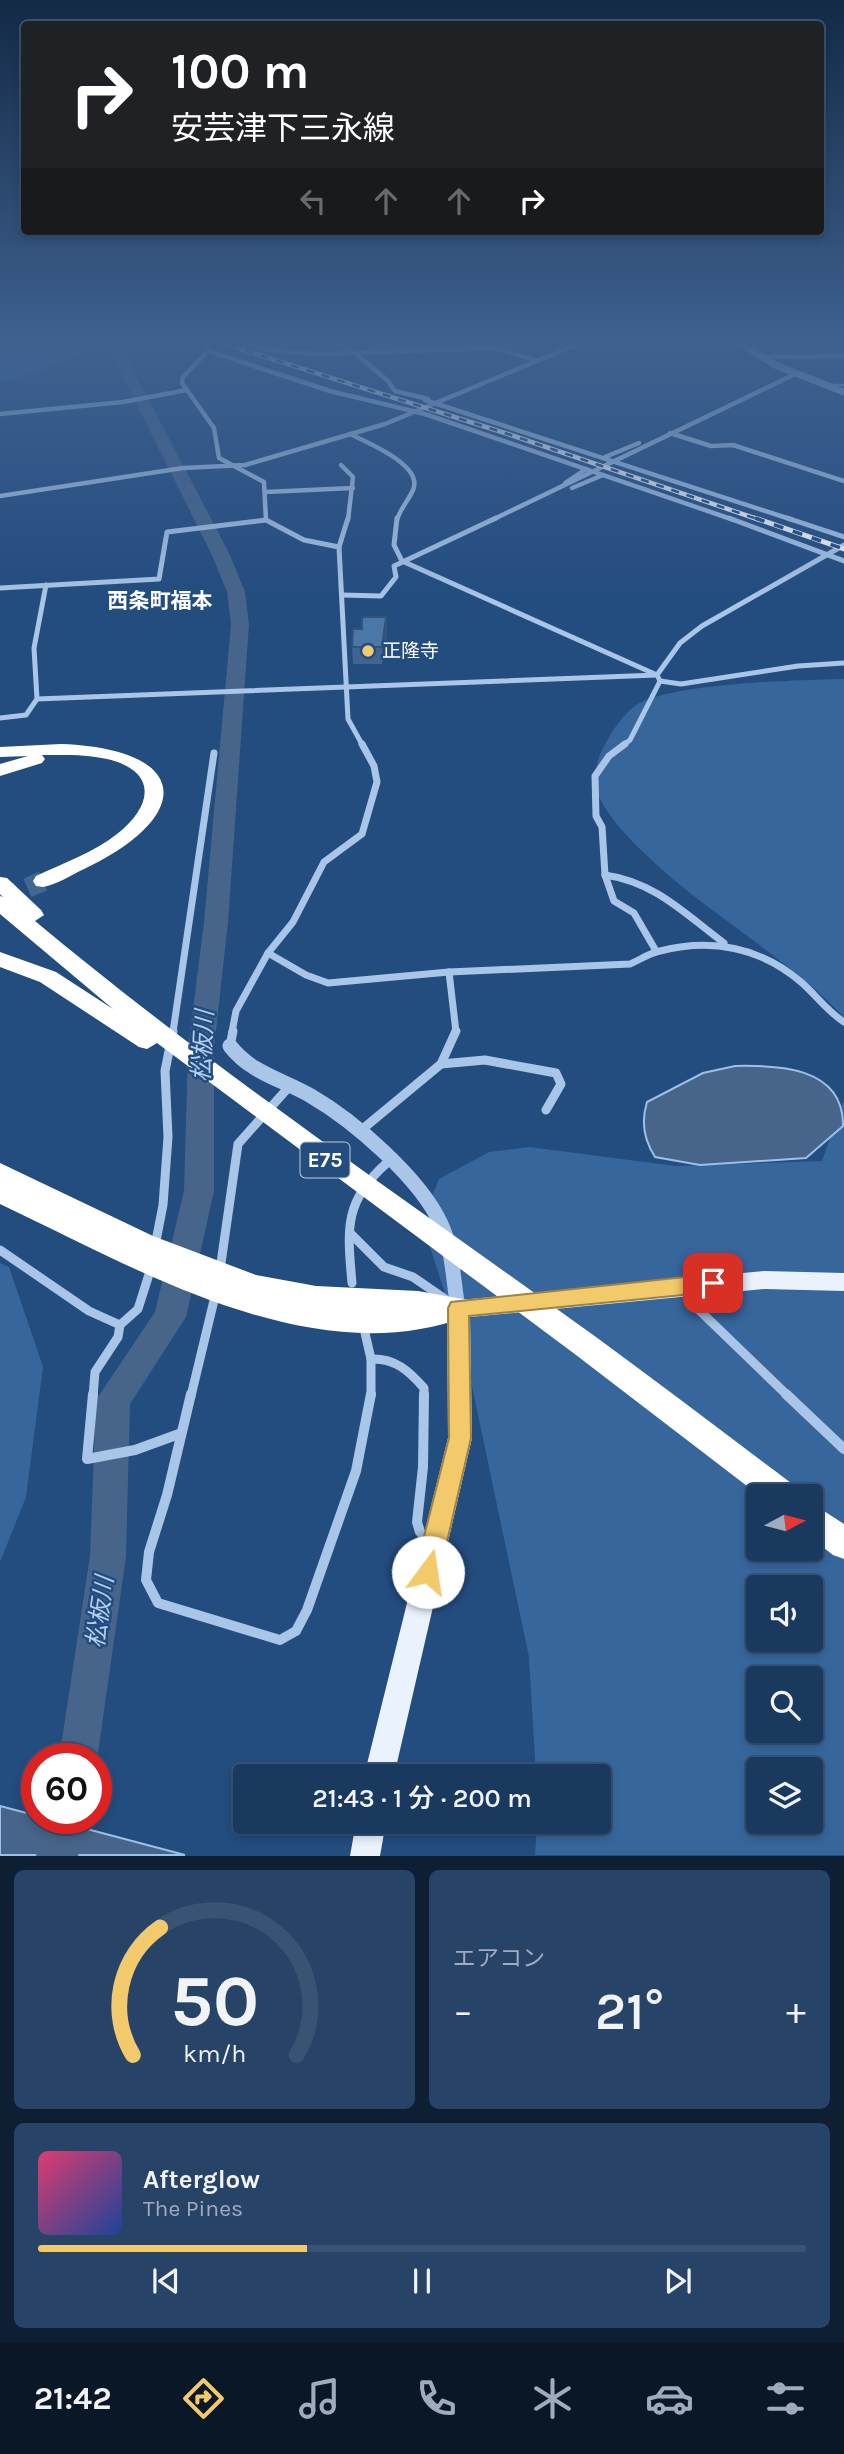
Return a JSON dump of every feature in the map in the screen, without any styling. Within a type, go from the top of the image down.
[{"type":"highway","points":[[0,752],[94,751],[122,757],[150,777],[155,788],[155,802],[147,816],[131,833],[107,849],[41,878],[119,831],[138,813],[143,797],[142,785],[126,770],[95,759],[42,758],[0,770]]},
{"type":"highway","points":[[0,883],[76,961]]},
{"type":"highway","name":"E75","points":[[0,903],[76,961],[134,1014],[321,1157],[587,1347],[768,1484]]},
{"type":"highway","points":[[0,959],[48,977],[321,1157]]},
{"type":"highway","points":[[0,1173],[148,1253]]},
{"type":"highway","points":[[0,1193],[230,1288],[269,1309],[334,1318],[409,1319],[458,1308]]},
{"type":"highway","points":[[823,1527],[844,1544]]},
{"type":"main road","points":[[382,1764],[460,1438],[458,1308],[688,1285],[764,1280],[844,1282]]},
{"type":"main road","points":[[365,1856],[369,1834]]},
{"type":"street","points":[[215,428],[219,458],[264,482],[266,520],[269,524],[304,540],[339,547]]},
{"type":"street","points":[[0,496],[183,468],[235,466],[371,428]]},
{"type":"street","points":[[367,429],[388,428]]},
{"type":"street","points":[[465,428],[844,561]]},
{"type":"street","points":[[510,428],[844,537]]},
{"type":"street","points":[[342,595],[381,596],[396,577],[394,566],[401,561],[593,473],[681,428]]},
{"type":"street","points":[[670,433],[711,446],[733,445],[844,481]]},
{"type":"street","points":[[350,434],[401,462],[411,472],[414,489],[401,504],[393,536],[395,555],[401,561],[659,678],[681,684],[786,668],[844,663]]},
{"type":"street","points":[[604,458],[659,438]]},
{"type":"street","points":[[219,467],[225,463]]},
{"type":"street","points":[[341,465],[353,477],[352,506],[339,547],[344,687],[348,719],[374,766],[377,782],[372,808],[362,834],[324,862],[293,922],[268,953],[236,1011],[230,1046],[238,1059],[256,1072],[288,1088],[310,1095],[408,1178],[440,1223],[458,1308]]},
{"type":"street","points":[[542,496],[540,494],[586,469]]},
{"type":"street","points":[[542,496],[581,485],[603,475]]},
{"type":"street","points":[[265,492],[353,488]]},
{"type":"street","points":[[0,589],[159,579],[167,532],[266,520]]},
{"type":"street","points":[[656,951],[634,913],[614,901],[606,875],[602,827],[596,816],[595,776],[609,756],[630,740],[634,723],[648,707],[659,678],[680,643],[702,625],[844,545]]},
{"type":"street","points":[[0,718],[26,715],[37,699],[34,648],[46,585]]},
{"type":"street","points":[[37,699],[659,678]]},
{"type":"street","points":[[0,1250],[89,1311],[120,1325],[129,1322],[148,1286],[163,1205],[168,1137],[165,1071],[181,994],[214,753]]},
{"type":"street","points":[[606,875],[631,876],[660,892],[724,943]]},
{"type":"street","points":[[268,953],[306,975],[328,983],[449,972],[630,964],[646,959],[656,951],[724,943],[743,946],[784,969],[802,983],[823,1007],[844,1022]]},
{"type":"street","points":[[441,1064],[456,1032],[449,972]]},
{"type":"street","points":[[358,1133],[441,1064],[467,1057],[487,1058],[556,1073],[561,1084],[546,1110]]},
{"type":"street","points":[[288,1088],[238,1144],[219,1282],[179,1434],[167,1494],[149,1552],[146,1580],[158,1603],[279,1640],[296,1631],[307,1610],[356,1471],[371,1399],[371,1359],[365,1334]]},
{"type":"street","points":[[352,1283],[349,1233],[352,1204],[358,1189],[388,1162]]},
{"type":"street","points":[[349,1233],[384,1267],[413,1276],[458,1308]]},
{"type":"street","points":[[688,1285],[699,1310],[844,1449]]},
{"type":"street","points":[[120,1325],[118,1337],[95,1372],[87,1459],[135,1450],[179,1434]]},
{"type":"street","points":[[371,1359],[391,1360],[409,1371],[424,1388],[423,1467],[417,1522],[420,1532],[434,1546]]},
{"type":"shaded area","points":[[844,679],[844,1017],[796,973],[692,895],[643,852],[604,807],[597,791],[595,776],[601,753],[616,726],[635,706],[651,698],[735,684]]},
{"type":"shaded area","points":[[735,1066],[787,1069],[820,1080],[832,1091],[840,1106],[843,1126],[806,1158],[700,1165],[655,1157],[645,1130],[647,1102],[703,1073]]},
{"type":"shaded area","points":[[844,1099],[844,1855],[535,1855],[536,1834],[611,1834],[611,1764],[535,1764],[529,1657],[466,1358],[429,1244],[429,1203],[439,1179],[489,1152],[529,1147],[676,1166],[822,1161]]},
{"type":"shaded area","points":[[0,1263],[9,1267],[43,1367],[26,1497],[0,1562]]},
{"type":"shaded area","points":[[0,1806],[21,1812],[21,1834],[106,1834],[185,1855],[0,1855]]},
{"type":"building","points":[[362,617],[386,617],[382,647],[352,647],[353,629],[362,629]]},
{"type":"waterway","name":"松板川","points":[[81,1743],[108,1556],[113,1400],[170,1317],[199,1191],[201,1049],[216,922],[240,624],[236,592],[220,553],[156,428]]},
{"type":"waterway","name":"松板川","points":[[57,1856],[63,1834]]},
{"type":"tunnel","points":[[0,900],[43,881]]},
{"type":"railway","points":[[488,428],[760,520]]},
{"type":"railway","points":[[755,518],[844,549]]},
{"type":"place","name":"正隆寺","points":[[368,651]]},
{"type":"district","name":"西条町福本","points":[[160,601]]},
{"type":"route","points":[[428,1572],[460,1438],[458,1308],[713,1283]]}]
